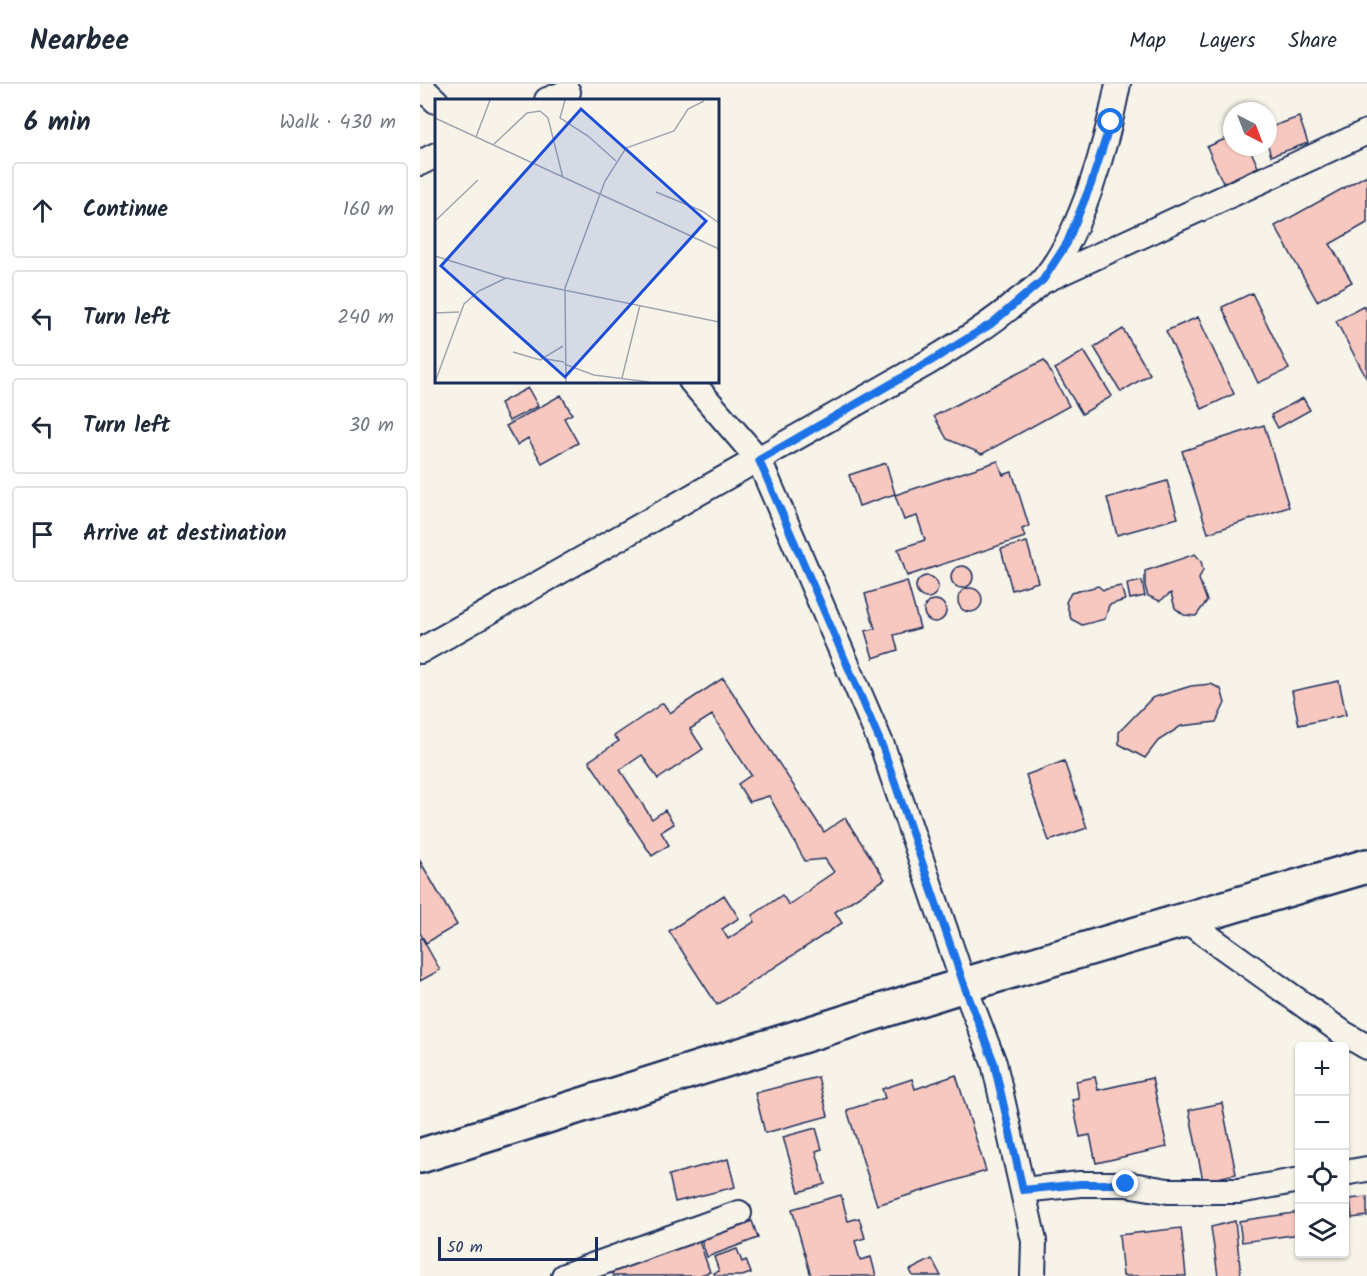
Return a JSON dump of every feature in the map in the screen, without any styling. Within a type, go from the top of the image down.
[{"type":"street","points":[[1043,280],[1067,243],[1091,184],[1111,122],[1118,84]]},
{"type":"street","points":[[420,86],[435,100]]},
{"type":"street","points":[[420,651],[929,362],[991,324],[1043,280],[1367,132]]},
{"type":"street","points":[[420,163],[435,155]]},
{"type":"street","points":[[692,382],[759,460],[883,748],[964,985],[994,1063],[1034,1241],[1033,1276]]},
{"type":"street","points":[[420,1156],[964,985],[1367,866]]},
{"type":"street","points":[[1184,919],[1343,1033],[1367,1047]]},
{"type":"street","points":[[1349,1172],[1367,1169]]},
{"type":"street","points":[[1023,1190],[1080,1184],[1126,1184],[1168,1191],[1239,1191],[1295,1181]]},
{"type":"street","points":[[564,1276],[739,1213]]},
{"type":"building","points":[[1299,117],[1308,143],[1277,154],[1277,125]]},
{"type":"building","points":[[1223,140],[1223,156],[1253,156],[1258,167],[1223,183],[1207,147]]},
{"type":"building","points":[[1367,175],[1367,223],[1330,244],[1352,282],[1317,301],[1275,226]]},
{"type":"building","points":[[1252,293],[1289,369],[1258,383],[1222,307]]},
{"type":"building","points":[[1364,306],[1367,312],[1367,379],[1336,321]]},
{"type":"building","points":[[1198,317],[1234,394],[1202,409],[1166,331]]},
{"type":"building","points":[[1123,329],[1150,374],[1121,392],[1094,347]]},
{"type":"building","points":[[1084,351],[1112,396],[1082,414],[1055,369]]},
{"type":"building","points":[[1044,360],[1069,406],[982,454],[947,439],[934,416]]},
{"type":"building","points":[[528,388],[538,406],[509,421],[500,403]]},
{"type":"building","points":[[561,395],[572,414],[564,418],[578,443],[542,463],[528,438],[517,445],[506,426]]},
{"type":"building","points":[[1303,398],[1310,410],[1278,428],[1271,415]]},
{"type":"building","points":[[1264,425],[1289,507],[1208,533],[1182,451]]},
{"type":"building","points":[[998,461],[1003,475],[1012,472],[1029,526],[1022,529],[1025,537],[907,576],[898,549],[925,540],[917,516],[904,520],[895,495]]},
{"type":"building","points":[[886,463],[895,494],[859,506],[849,475]]},
{"type":"building","points":[[1167,481],[1178,518],[1117,535],[1107,498]]},
{"type":"building","points":[[1027,542],[1038,582],[1012,590],[1001,549]]},
{"type":"building","points":[[1195,554],[1201,561],[1203,570],[1199,579],[1207,601],[1196,616],[1184,615],[1175,608],[1171,593],[1160,601],[1148,596],[1145,571]]},
{"type":"building","points":[[962,566],[970,569],[973,577],[970,585],[962,588],[954,585],[951,577],[954,569]]},
{"type":"building","points":[[927,576],[935,579],[938,587],[935,595],[927,598],[919,595],[916,587],[919,579]]},
{"type":"building","points":[[907,581],[920,628],[894,635],[898,650],[873,658],[865,631],[875,629],[865,594]]},
{"type":"building","points":[[1142,581],[1145,596],[1130,599],[1127,584]]},
{"type":"building","points":[[1098,586],[1103,590],[1121,586],[1125,600],[1109,605],[1105,619],[1082,625],[1071,619],[1066,602],[1071,593]]},
{"type":"building","points":[[970,588],[978,592],[982,600],[978,608],[970,612],[962,608],[958,600],[962,592]]},
{"type":"building","points":[[935,600],[943,603],[946,611],[943,619],[935,622],[927,619],[924,611],[927,603]]},
{"type":"building","points":[[723,678],[824,832],[845,818],[885,879],[835,912],[842,923],[717,1005],[669,931],[724,895],[739,918],[722,929],[728,939],[754,922],[753,915],[782,895],[789,905],[834,872],[825,859],[805,861],[769,796],[749,802],[738,784],[751,775],[712,715],[690,729],[703,749],[658,779],[642,755],[620,770],[652,819],[665,810],[674,824],[661,832],[669,845],[652,856],[589,761],[619,741],[614,736],[663,703],[670,713]]},
{"type":"building","points":[[1339,681],[1346,715],[1299,725],[1292,691]]},
{"type":"building","points":[[1211,684],[1221,689],[1225,703],[1216,722],[1181,726],[1158,741],[1145,758],[1119,744],[1119,732],[1152,698],[1191,686]]},
{"type":"building","points":[[1064,761],[1087,828],[1049,841],[1026,775]]},
{"type":"building","points":[[420,861],[457,925],[426,943],[420,933]]},
{"type":"building","points":[[422,938],[440,970],[420,981],[420,939]]},
{"type":"building","points":[[956,1075],[986,1171],[877,1205],[847,1110],[885,1098],[882,1089],[912,1079],[915,1089]]},
{"type":"building","points":[[818,1077],[828,1116],[765,1133],[755,1093]]},
{"type":"building","points":[[1095,1077],[1098,1090],[1152,1078],[1167,1147],[1096,1163],[1090,1135],[1080,1137],[1072,1100],[1079,1099],[1076,1081]]},
{"type":"building","points":[[1222,1103],[1236,1174],[1203,1181],[1189,1110]]},
{"type":"building","points":[[816,1128],[822,1149],[816,1151],[825,1184],[799,1192],[783,1137]]},
{"type":"building","points":[[728,1159],[735,1187],[675,1202],[669,1175]]},
{"type":"building","points":[[841,1195],[848,1221],[859,1218],[865,1238],[855,1241],[860,1260],[871,1257],[876,1276],[811,1276],[792,1209]]},
{"type":"building","points":[[1367,1197],[1367,1216],[1352,1218],[1350,1199]]},
{"type":"building","points":[[1295,1213],[1295,1235],[1242,1242],[1239,1221]]},
{"type":"building","points":[[752,1221],[758,1238],[707,1257],[698,1231],[722,1231]]},
{"type":"building","points":[[1235,1221],[1241,1276],[1218,1276],[1211,1227]]},
{"type":"building","points":[[1181,1228],[1186,1276],[1123,1276],[1119,1235]]},
{"type":"building","points":[[698,1238],[710,1272],[697,1276],[613,1276],[610,1268]]},
{"type":"building","points":[[737,1249],[742,1262],[746,1260],[751,1273],[742,1276],[715,1276],[714,1273],[719,1271],[714,1257]]},
{"type":"building","points":[[932,1259],[941,1276],[913,1276],[910,1270]]},
{"type":"route","points":[[1111,122],[1091,184],[1067,243],[1043,280],[991,324],[759,460],[883,748],[964,985],[994,1063],[1023,1190],[1080,1184],[1126,1184]]}]
